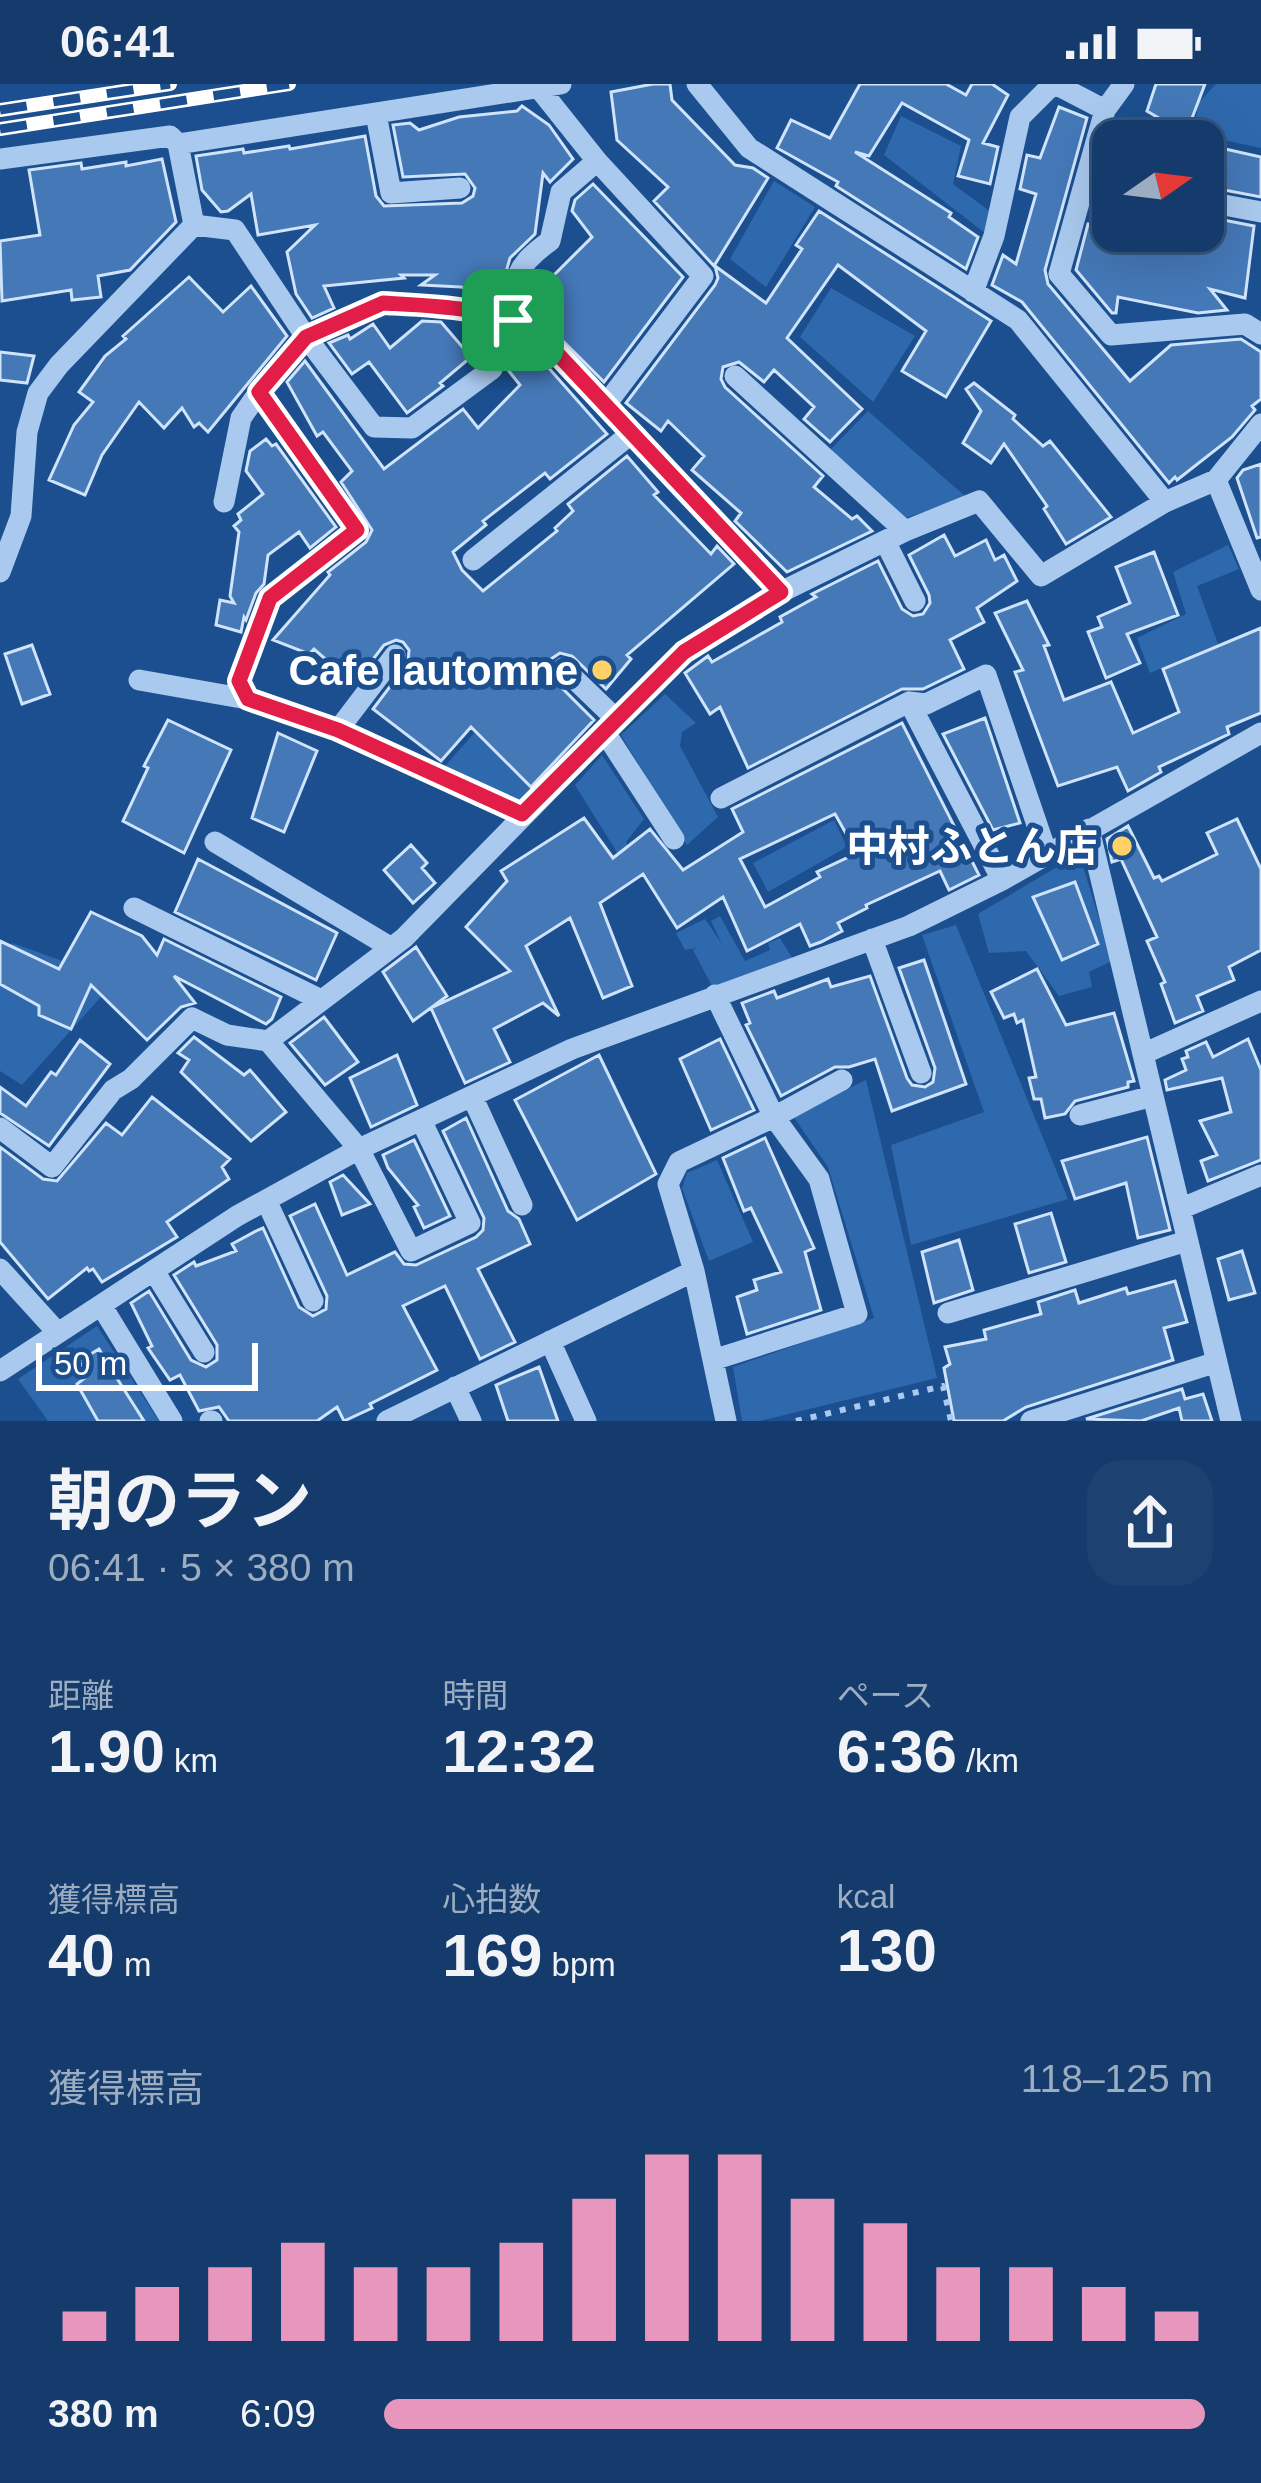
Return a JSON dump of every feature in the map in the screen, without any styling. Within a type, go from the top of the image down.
[{"type":"street","points":[[697,84],[748,148],[1018,320],[1165,502]]},
{"type":"street","points":[[974,292],[994,236],[1020,117],[1054,84],[1105,110]]},
{"type":"street","points":[[1124,84],[1105,110],[1059,274],[1111,335],[1245,324],[1261,334]]},
{"type":"street","points":[[178,144],[550,86],[597,161],[703,276],[607,403]]},
{"type":"street","points":[[376,114],[391,193],[460,188]]},
{"type":"street","points":[[0,159],[170,136],[178,144],[194,225]]},
{"type":"street","points":[[194,225],[235,230],[306,337],[374,427],[412,428],[492,369],[513,320],[514,291],[523,261],[550,241],[561,192],[597,161]]},
{"type":"street","points":[[1224,205],[1261,212]]},
{"type":"street","points":[[0,572],[21,515],[27,431],[38,393],[59,365],[194,225]]},
{"type":"street","points":[[224,502],[241,418],[306,337],[383,303],[469,309],[513,320],[537,332],[781,592]]},
{"type":"street","points":[[735,376],[895,536],[915,602]]},
{"type":"street","points":[[248,699],[239,681],[270,598],[357,530],[259,392]]},
{"type":"street","points":[[268,1041],[391,947],[684,652],[781,592],[979,501],[1040,576],[1165,502],[1216,480],[1261,424]]},
{"type":"street","points":[[472,560],[632,433]]},
{"type":"street","points":[[1216,480],[1261,590]]},
{"type":"street","points":[[338,730],[395,655]]},
{"type":"street","points":[[563,668],[610,725],[674,839]]},
{"type":"street","points":[[721,798],[909,702],[926,704],[986,676],[1047,854]]},
{"type":"street","points":[[139,680],[248,699],[338,730],[522,814]]},
{"type":"street","points":[[909,702],[1002,880]]},
{"type":"street","points":[[0,1371],[266,1200],[358,1149],[572,1049],[910,926],[1002,880],[1261,733]]},
{"type":"street","points":[[1089,829],[1231,1421]]},
{"type":"street","points":[[215,842],[391,947]]},
{"type":"street","points":[[134,908],[319,999]]},
{"type":"street","points":[[872,939],[921,1073]]},
{"type":"street","points":[[713,1360],[857,1314],[820,1180],[774,1118],[715,995]]},
{"type":"street","points":[[1143,1054],[1261,1001]]},
{"type":"street","points":[[0,1128],[52,1167],[113,1090],[131,1079],[192,1018],[227,1035],[268,1041],[358,1149],[411,1251],[470,1222],[421,1120]]},
{"type":"street","points":[[726,1421],[694,1271],[668,1184],[680,1162],[842,1080]]},
{"type":"street","points":[[472,1096],[522,1205]]},
{"type":"street","points":[[1080,1114],[1153,1096]]},
{"type":"street","points":[[1180,1209],[1261,1175]]},
{"type":"street","points":[[266,1200],[313,1301]]},
{"type":"street","points":[[948,1313],[1187,1241]]},
{"type":"street","points":[[0,1269],[58,1333]]},
{"type":"street","points":[[154,1271],[204,1352]]},
{"type":"street","points":[[387,1421],[694,1271]]},
{"type":"street","points":[[101,1305],[172,1421]]},
{"type":"street","points":[[550,1341],[586,1421]]},
{"type":"street","points":[[1031,1421],[1216,1362]]},
{"type":"street","points":[[455,1387],[470,1421]]},
{"type":"path","points":[[796,1421],[943,1386],[951,1421]]},
{"type":"shaded area","points":[[1216,84],[1261,84],[1261,148],[1224,140],[1224,120],[1196,120],[1199,102]]},
{"type":"shaded area","points":[[901,116],[961,146],[953,184],[991,212],[985,233],[884,155]]},
{"type":"shaded area","points":[[774,181],[815,207],[766,287],[730,259]]},
{"type":"shaded area","points":[[831,288],[915,336],[873,402],[800,337]]},
{"type":"shaded area","points":[[868,411],[966,497],[903,519],[830,450]]},
{"type":"shaded area","points":[[1228,545],[1239,569],[1197,586],[1218,644],[1150,673],[1137,638],[1186,614],[1173,572]]},
{"type":"shaded area","points":[[665,694],[696,723],[682,732],[680,746],[718,817],[687,845],[621,735]]},
{"type":"shaded area","points":[[506,697],[570,754],[521,807],[445,766]]},
{"type":"shaded area","points":[[602,755],[644,819],[626,842],[639,871],[633,878],[575,785]]},
{"type":"shaded area","points":[[834,820],[847,847],[768,892],[753,863]]},
{"type":"shaded area","points":[[1067,861],[1082,863],[1112,961],[1089,972],[1092,987],[1059,996],[1026,951],[989,953],[978,914]]},
{"type":"shaded area","points":[[720,916],[745,961],[770,950],[768,943],[780,938],[794,961],[713,988],[693,950],[697,948],[685,950],[676,933],[705,919],[722,944],[711,921]]},
{"type":"shaded area","points":[[956,925],[1068,1199],[911,1245],[891,1145],[984,1112],[922,935]]},
{"type":"shaded area","points":[[12,943],[116,980],[22,1085],[0,1071],[0,966]]},
{"type":"shaded area","points":[[866,1080],[937,1378],[760,1421],[742,1421],[733,1367],[874,1318],[828,1167],[793,1116]]},
{"type":"shaded area","points":[[717,1160],[753,1242],[709,1261],[682,1188],[687,1173]]},
{"type":"shaded area","points":[[97,1326],[159,1421],[48,1421],[18,1379]]},
{"type":"building","points":[[670,84],[672,100],[735,165],[753,168],[768,178],[714,266],[654,201],[668,187],[617,140],[611,92]]},
{"type":"building","points":[[860,84],[946,84],[966,95],[972,84],[992,84],[1008,95],[983,143],[998,147],[990,184],[958,176],[969,140],[902,103],[869,156],[855,152],[951,213],[949,217],[978,237],[966,269],[836,186],[838,182],[777,148],[791,120],[830,138]]},
{"type":"building","points":[[1156,84],[1205,84],[1191,120],[1162,120],[1147,111]]},
{"type":"building","points":[[522,106],[549,125],[573,159],[550,182],[543,173],[535,234],[510,258],[499,296],[461,287],[421,285],[435,275],[401,275],[404,278],[324,286],[334,308],[312,318],[296,294],[287,252],[315,225],[258,235],[251,194],[221,212],[202,190],[196,156],[290,149],[365,136],[376,196],[384,206],[462,203],[473,196],[475,188],[465,174],[403,177],[393,125],[410,123],[419,130],[459,117],[517,111]]},
{"type":"building","points":[[1059,107],[1087,118],[1045,270],[1048,284],[1130,381],[1171,345],[1241,339],[1261,352],[1261,399],[1252,406],[1255,410],[1232,437],[1169,483],[1022,302],[992,285],[1003,255],[1016,264],[1036,194],[1020,189],[1027,155],[1040,158]]},
{"type":"building","points":[[1224,149],[1261,157],[1261,197],[1224,190]]},
{"type":"building","points":[[162,159],[176,222],[130,270],[98,276],[101,297],[72,300],[71,290],[2,301],[0,241],[40,235],[29,170],[81,163],[82,169],[126,162],[126,166]]},
{"type":"building","points":[[593,184],[683,277],[604,382],[528,306],[592,237],[572,211],[575,200]]},
{"type":"building","points":[[819,211],[991,321],[946,397],[902,371],[926,331],[838,265],[787,338],[862,409],[830,442],[804,419],[814,407],[774,370],[764,382],[739,362],[723,367],[725,387],[823,476],[814,487],[872,531],[787,572],[735,521],[741,513],[692,470],[704,456],[668,421],[661,431],[626,403],[715,285],[715,266],[766,303],[802,249],[796,245]]},
{"type":"building","points":[[1224,220],[1254,226],[1245,298],[1210,289],[1227,310],[1198,313],[1118,297],[1116,313],[1112,313],[1076,270],[1088,224],[1092,224],[1092,252],[1224,252]]},
{"type":"building","points":[[189,277],[223,312],[251,286],[287,336],[208,432],[199,423],[194,427],[182,408],[164,428],[139,402],[102,455],[85,495],[49,480],[74,425],[93,402],[79,392],[105,356],[126,339],[123,336]]},
{"type":"building","points":[[422,321],[441,322],[471,357],[407,413],[369,362],[352,374],[329,343],[348,335],[350,339],[373,324],[390,348]]},
{"type":"building","points":[[532,349],[607,434],[550,479],[545,473],[483,521],[486,525],[453,552],[462,570],[483,591],[557,531],[573,511],[568,504],[627,456],[658,492],[654,495],[711,554],[717,546],[734,564],[627,655],[631,659],[606,689],[572,656],[560,653],[551,659],[548,671],[552,678],[594,720],[531,787],[471,727],[441,761],[373,709],[408,663],[409,650],[403,642],[384,645],[354,684],[314,649],[309,654],[273,640],[328,572],[366,542],[372,530],[341,482],[352,471],[323,432],[317,436],[287,382],[305,361],[384,469],[463,409],[478,428],[520,385],[508,370]]},
{"type":"building","points":[[0,352],[34,356],[27,383],[0,380]]},
{"type":"building","points":[[974,383],[1015,415],[1013,419],[1043,446],[1050,441],[1111,517],[1066,544],[1044,509],[1047,506],[1004,444],[991,463],[963,443],[981,411],[966,389]]},
{"type":"building","points":[[266,439],[276,444],[336,527],[310,548],[299,532],[268,555],[264,584],[246,620],[244,617],[241,632],[216,625],[220,600],[234,603],[230,596],[238,514],[263,494],[246,471],[250,451]]},
{"type":"building","points":[[1261,464],[1261,537],[1257,538],[1237,478],[1243,470]]},
{"type":"building","points":[[944,535],[955,556],[986,540],[995,560],[1004,555],[1017,581],[977,608],[984,622],[950,640],[964,669],[923,689],[902,689],[748,768],[720,707],[710,714],[685,673],[708,656],[712,662],[782,622],[780,617],[816,597],[812,594],[878,561],[902,609],[913,616],[923,614],[929,595],[909,555]]},
{"type":"building","points":[[1154,552],[1178,615],[1127,634],[1140,663],[1106,678],[1088,632],[1102,627],[1098,617],[1130,603],[1116,567]]},
{"type":"building","points":[[1027,601],[1049,645],[1044,646],[1064,700],[1111,682],[1133,733],[1179,712],[1163,669],[1261,628],[1261,713],[1227,727],[1229,734],[1159,767],[1161,772],[1128,791],[1117,767],[1058,786],[1015,672],[1023,670],[995,613]]},
{"type":"building","points":[[32,645],[50,694],[22,704],[5,654]]},
{"type":"building","points":[[985,718],[1020,823],[993,830],[943,734]]},
{"type":"building","points":[[168,720],[231,750],[184,853],[123,821]]},
{"type":"building","points":[[902,723],[979,875],[949,890],[940,871],[866,905],[838,923],[842,931],[821,942],[810,946],[800,924],[747,951],[723,897],[677,928],[643,874],[600,903],[632,986],[603,998],[570,918],[526,946],[559,1016],[543,1003],[494,1029],[510,1062],[465,1083],[431,1008],[510,971],[466,927],[507,881],[501,871],[584,818],[613,858],[650,829],[683,870],[743,832],[732,809]],"holes":[[[835,814],[857,853],[817,872],[820,877],[765,907],[740,859]]]},
{"type":"building","points":[[278,733],[317,751],[284,832],[252,818]]},
{"type":"building","points":[[1237,819],[1261,869],[1261,950],[1229,967],[1234,980],[1197,996],[1203,1011],[1175,1023],[1161,984],[1165,982],[1147,941],[1157,937],[1121,859],[1112,862],[1107,839],[1128,826],[1154,878],[1159,876],[1162,881],[1217,854],[1207,833]]},
{"type":"building","points":[[411,845],[427,863],[422,868],[435,883],[413,903],[384,870]]},
{"type":"building","points":[[198,859],[337,933],[316,980],[175,912]]},
{"type":"building","points":[[1075,882],[1098,944],[1062,960],[1033,897]]},
{"type":"building","points":[[91,912],[142,936],[157,955],[164,939],[281,997],[272,1019],[266,1024],[174,976],[195,1003],[181,1007],[147,1040],[91,985],[71,1029],[39,1015],[39,1006],[0,984],[0,941],[59,969]]},
{"type":"building","points":[[416,947],[447,996],[413,1021],[383,972]]},
{"type":"building","points":[[924,960],[966,1084],[892,1111],[875,1059],[835,1067],[781,1096],[746,1025],[750,1023],[742,1003],[774,991],[777,998],[828,979],[831,987],[870,976],[907,1078],[912,1085],[925,1087],[933,1082],[935,1068],[899,968]]},
{"type":"building","points":[[1037,969],[1066,1025],[1114,1013],[1134,1081],[1128,1087],[1075,1101],[1065,1114],[1045,1118],[1029,1078],[1036,1077],[1023,1020],[1017,1023],[1014,1014],[1004,1018],[991,992]]},
{"type":"building","points":[[324,1017],[358,1062],[325,1085],[290,1043]]},
{"type":"building","points":[[194,1037],[244,1075],[250,1070],[286,1112],[251,1141],[181,1072],[189,1060],[178,1053]]},
{"type":"building","points":[[720,1039],[754,1110],[711,1130],[680,1059]]},
{"type":"building","points":[[1248,1039],[1261,1070],[1261,1160],[1208,1181],[1201,1161],[1217,1155],[1200,1121],[1231,1112],[1222,1078],[1167,1090],[1165,1080],[1186,1070],[1182,1059],[1188,1057],[1186,1051],[1206,1042],[1213,1057]]},
{"type":"building","points":[[80,1040],[110,1064],[49,1146],[0,1113],[0,1087],[26,1106]]},
{"type":"building","points":[[397,1055],[417,1105],[371,1127],[350,1078]]},
{"type":"building","points":[[599,1055],[656,1174],[577,1220],[515,1100]]},
{"type":"building","points":[[152,1097],[230,1159],[222,1167],[229,1179],[167,1222],[177,1237],[102,1282],[87,1268],[48,1299],[0,1242],[0,1147],[43,1179],[57,1181],[106,1123],[122,1135]]},
{"type":"building","points":[[466,1118],[508,1211],[519,1219],[530,1244],[478,1269],[515,1342],[480,1359],[445,1286],[403,1306],[437,1370],[370,1404],[372,1408],[344,1421],[337,1407],[317,1421],[229,1421],[219,1407],[199,1411],[180,1375],[170,1380],[148,1348],[152,1346],[131,1303],[149,1291],[191,1360],[206,1367],[217,1360],[217,1345],[174,1275],[194,1262],[196,1266],[236,1251],[232,1244],[258,1230],[263,1228],[299,1307],[313,1316],[326,1309],[327,1296],[290,1216],[315,1204],[347,1275],[395,1252],[404,1264],[416,1265],[476,1237],[483,1230],[484,1218],[443,1131]]},
{"type":"building","points":[[1147,1137],[1170,1230],[1138,1238],[1126,1183],[1075,1199],[1062,1161]]},
{"type":"building","points":[[765,1138],[814,1248],[805,1252],[821,1310],[747,1334],[737,1297],[757,1290],[754,1280],[781,1272],[751,1208],[744,1211],[723,1158]]},
{"type":"building","points":[[414,1140],[450,1216],[424,1228],[414,1207],[418,1205],[383,1155]]},
{"type":"building","points":[[343,1175],[370,1204],[342,1215],[330,1182]]},
{"type":"building","points":[[1051,1213],[1066,1262],[1029,1273],[1015,1224]]},
{"type":"building","points":[[959,1240],[973,1290],[934,1303],[922,1252]]},
{"type":"building","points":[[1242,1251],[1255,1293],[1229,1300],[1218,1259]]},
{"type":"building","points":[[1175,1281],[1187,1322],[1164,1328],[1173,1360],[1026,1407],[1003,1421],[954,1421],[945,1347],[986,1339],[984,1330],[1041,1314],[1038,1302],[1075,1290],[1079,1303],[1126,1288],[1128,1294]]},
{"type":"building","points":[[99,1349],[144,1421],[98,1421],[77,1384],[87,1376],[79,1361]]},
{"type":"building","points":[[539,1367],[558,1421],[508,1421],[496,1385]]},
{"type":"building","points":[[1182,1389],[1185,1399],[1203,1394],[1212,1421],[1182,1421],[1179,1408],[1141,1421],[1086,1419]]},
{"type":"railway","points":[[0,110],[170,84]]},
{"type":"railway","points":[[0,129],[289,84]]},
{"type":"place","name":"Cafe lautomne","points":[[602,670]]},
{"type":"place","name":"中村ふとん店","points":[[1122,846]]},
{"type":"route","points":[[383,303],[469,309],[513,320],[537,332],[607,403],[781,592],[684,652],[522,814],[338,730],[248,699],[239,681],[270,598],[357,530],[259,392],[306,337],[383,303]]}]
